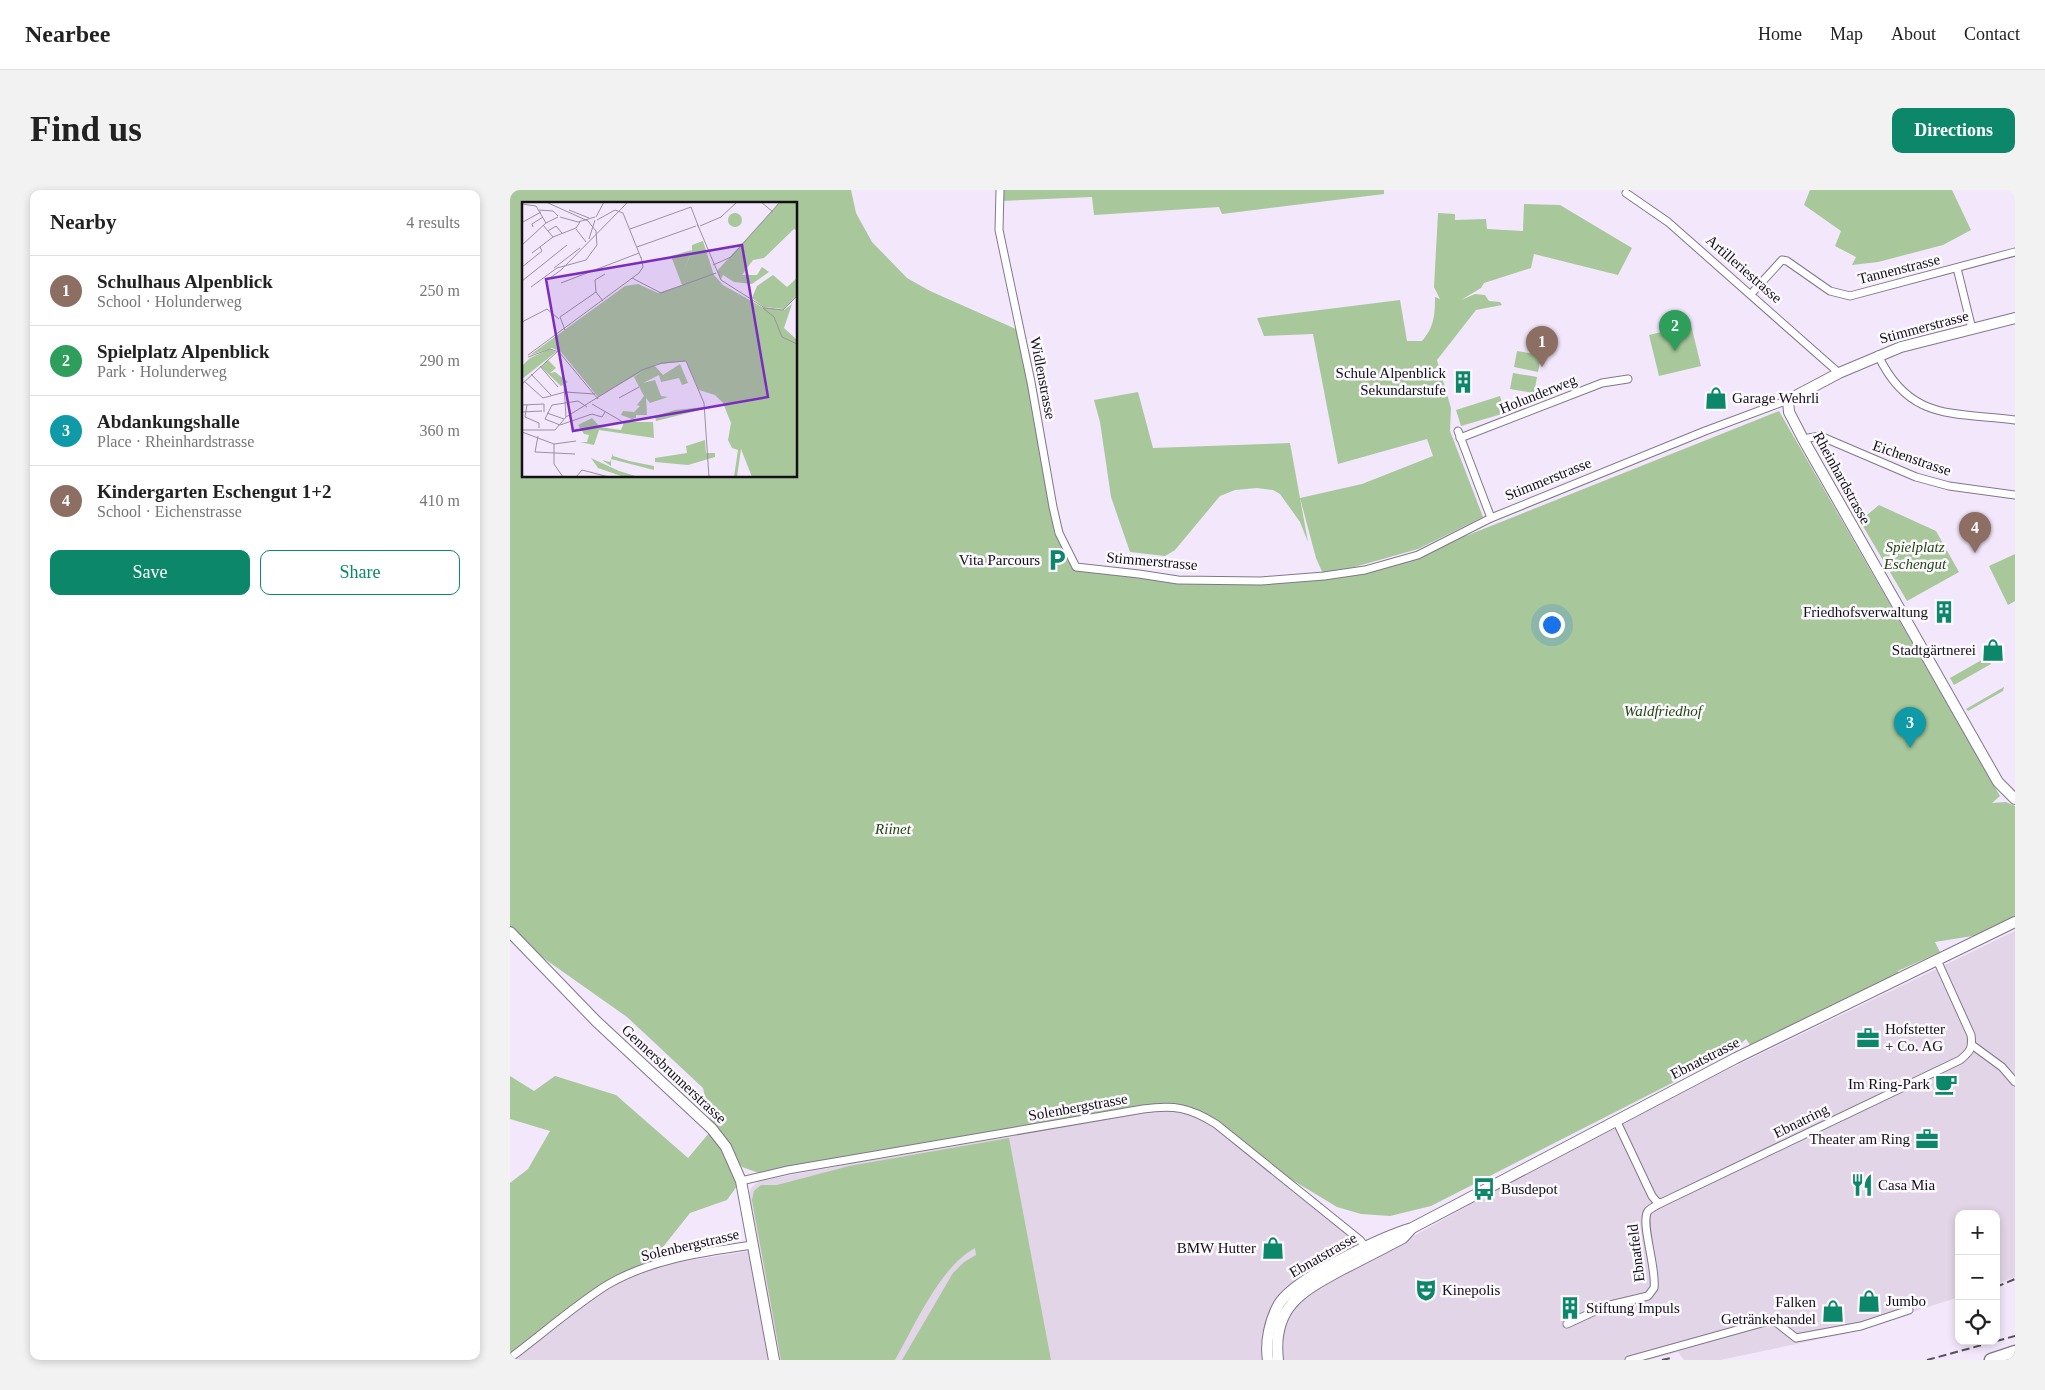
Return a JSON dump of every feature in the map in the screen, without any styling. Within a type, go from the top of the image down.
[{"type":"highway","points":[[1991,1360],[2015,1352]]},
{"type":"street","name":"Widlenstrasse","points":[[1000,190],[999,230],[1031,382],[1053,507],[1059,533],[1076,568]]},
{"type":"street","name":"Artilleriestrasse","points":[[1626,193],[1668,222],[1839,372]]},
{"type":"street","name":"Tannenstrasse","points":[[1752,294],[1782,260],[1787,261],[1830,291],[1850,296],[2015,252]]},
{"type":"street","points":[[1958,268],[1972,329]]},
{"type":"street","name":"Stimmerstrasse","points":[[1076,568],[1178,580],[1261,581],[1324,576],[1365,570],[1418,555],[1491,518],[1705,431],[1788,400],[1839,372],[1878,355],[1923,340],[2015,318]]},
{"type":"street","points":[[1878,355],[1897,387],[1908,398],[1922,405],[1936,410],[2015,420]]},
{"type":"street","name":"Holunderweg","points":[[1491,518],[1459,434],[1602,383],[1628,379]]},
{"type":"street","name":"Rheinhardstrasse","points":[[1788,400],[1789,412],[1803,440],[1998,782],[2015,798]]},
{"type":"street","name":"Eichenstrasse","points":[[1803,440],[1820,436],[1916,477],[1949,486],[2015,496]]},
{"type":"street","name":"Ebnatstrasse","points":[[1278,1360],[1276,1348],[1279,1323],[1287,1308],[1299,1295],[1314,1284],[1369,1251],[1736,1058],[2015,922]]},
{"type":"street","name":"Gennersbrunnerstrasse","points":[[510,932],[596,1021],[712,1129],[726,1148],[741,1181],[774,1360]]},
{"type":"street","points":[[1937,960],[1971,1035],[1972,1045],[2002,1067],[2015,1082]]},
{"type":"street","name":"Ebnatring","points":[[1649,1210],[1960,1060],[1969,1053],[1972,1045]]},
{"type":"street","name":"Solenbergstrasse","points":[[741,1181],[788,1170],[1143,1109],[1172,1106],[1200,1114],[1216,1124],[1369,1251]]},
{"type":"street","points":[[1616,1120],[1652,1196],[1657,1202],[1661,1203]]},
{"type":"street","name":"Ebnatfeld","points":[[1567,1324],[1606,1306],[1648,1296],[1654,1288],[1653,1257],[1645,1224],[1649,1210]]},
{"type":"street","name":"Solenbergstrasse","points":[[510,1358],[607,1285],[646,1266],[753,1245]]},
{"type":"street","name":"Ebnatstrasse","points":[[1268,1360],[1269,1331],[1280,1303],[1298,1285],[1310,1277],[1369,1251]]},
{"type":"street","points":[[1629,1360],[1769,1321],[1777,1323],[1787,1333],[1796,1338],[1861,1326],[1909,1310]]},
{"type":"shaded area","points":[[2015,931],[2015,1277],[2000,1283],[2000,1210],[1955,1210],[1955,1298],[1844,1334],[1720,1360],[1684,1360],[1678,1352],[1649,1360],[1283,1360],[1283,1330],[1286,1323],[1298,1305],[1316,1290],[1475,1202],[1717,1075]]},
{"type":"shaded area","points":[[1165,1106],[1200,1114],[1367,1247],[1284,1304],[1272,1340],[1272,1360],[510,1360],[607,1285],[647,1267],[755,1250],[747,1200],[751,1188],[759,1181]]},
{"type":"green space","name":"Riinet","points":[[510,190],[851,190],[856,213],[872,242],[907,278],[930,291],[1020,331],[1053,507],[1073,565],[1178,580],[1324,576],[1316,558],[1300,498],[1362,484],[1433,456],[1427,439],[1338,464],[1313,334],[1264,336],[1257,318],[1400,300],[1407,341],[1422,341],[1433,321],[1435,297],[1440,299],[1434,287],[1438,213],[1455,214],[1455,220],[1486,219],[1487,229],[1523,231],[1524,204],[1560,205],[1632,248],[1618,275],[1534,254],[1531,268],[1484,283],[1481,288],[1461,300],[1475,294],[1485,295],[1489,301],[1500,302],[1502,305],[1476,310],[1437,360],[1451,408],[1450,431],[1483,517],[1418,549],[1330,574],[1418,555],[1779,411],[2000,796],[1992,803],[2006,802],[2015,806],[2015,917],[1979,935],[1935,942],[1940,952],[1750,1045],[1746,1039],[1729,1054],[1431,1206],[1390,1216],[1361,1214],[1337,1207],[1264,1163],[1226,1131],[1173,1106],[759,1173],[742,1167],[711,1123],[703,1088],[627,1017],[532,950],[510,927]]},
{"type":"green space","points":[[1003,190],[1384,190],[1384,194],[1222,214],[1219,207],[1094,215],[1092,197],[1001,201]]},
{"type":"green space","points":[[1810,190],[1952,190],[1971,230],[1943,245],[1878,262],[1852,265],[1856,257],[1835,246],[1841,231],[1804,205]]},
{"type":"green space","points":[[1691,325],[1701,366],[1659,376],[1649,335]]},
{"type":"green space","points":[[1517,351],[1541,355],[1538,372],[1514,367]]},
{"type":"green space","points":[[1513,373],[1537,377],[1534,393],[1510,389]]},
{"type":"green space","points":[[1138,392],[1153,448],[1290,443],[1308,542],[1300,522],[1280,494],[1273,490],[1257,488],[1235,490],[1220,496],[1175,550],[1165,556],[1130,552],[1111,497],[1100,422],[1094,400]]},
{"type":"green space","points":[[1500,396],[1505,413],[1461,426],[1456,410]]},
{"type":"green space","name":"Spielplatz Eschengut","points":[[1879,505],[1936,531],[1959,572],[1907,601],[1860,521]]},
{"type":"green space","points":[[2015,554],[2015,601],[2008,605],[1989,566]]},
{"type":"green space","points":[[1987,657],[1991,664],[1954,685],[1950,678]]},
{"type":"green space","points":[[2004,687],[2003,691],[1968,711],[1966,709]]},
{"type":"green space","points":[[510,1076],[534,1091],[555,1076],[616,1095],[688,1158],[710,1132],[726,1157],[737,1186],[727,1200],[690,1213],[647,1267],[607,1285],[510,1358],[510,1183],[528,1169],[550,1131],[510,1119]]},
{"type":"green space","points":[[1009,1138],[1051,1360],[902,1360],[953,1273],[964,1262],[976,1255],[975,1248],[962,1257],[929,1298],[895,1360],[781,1360],[752,1200],[754,1191],[761,1185],[777,1185],[849,1166]]},
{"type":"railway","points":[[2000,1285],[2015,1279]]},
{"type":"railway","points":[[1927,1360],[2015,1336]]},
{"type":"railway","points":[[1662,1360],[1671,1358]]},
{"type":"place","name":"Spielplatz Alpenblick","points":[[1675,351]]},
{"type":"place","name":"Schulhaus Alpenblick","points":[[1542,367]]},
{"type":"place","name":"Schule Alpenblick Sekundarstufe","points":[[1463,382]]},
{"type":"place","name":"Garage Wehrli","points":[[1716,398]]},
{"type":"place","name":"Kindergarten Eschengut 1+2","points":[[1975,553]]},
{"type":"place","name":"Vita Parcours","points":[[1057,560]]},
{"type":"place","name":"Friedhofsverwaltung","points":[[1944,612]]},
{"type":"place","name":"Stadtgärtnerei","points":[[1993,650]]},
{"type":"place","name":"Abdankungshalle","points":[[1910,748]]},
{"type":"place","name":"Hofstetter + Co. AG","points":[[1868,1038]]},
{"type":"place","name":"Im Ring-Park","points":[[1946,1084]]},
{"type":"place","name":"Theater am Ring","points":[[1927,1139]]},
{"type":"place","name":"Casa Mia","points":[[1862,1185]]},
{"type":"place","name":"Busdepot","points":[[1484,1189]]},
{"type":"place","name":"BMW Hutter","points":[[1273,1248]]},
{"type":"place","name":"Kinepolis","points":[[1426,1290]]},
{"type":"place","name":"Jumbo","points":[[1869,1301]]},
{"type":"place","name":"Stiftung Impuls","points":[[1570,1308]]},
{"type":"place","name":"Falken Getränkehandel","points":[[1833,1311]]},
{"type":"park label","name":"Waldfriedhof","points":[[1663,711]]}]
